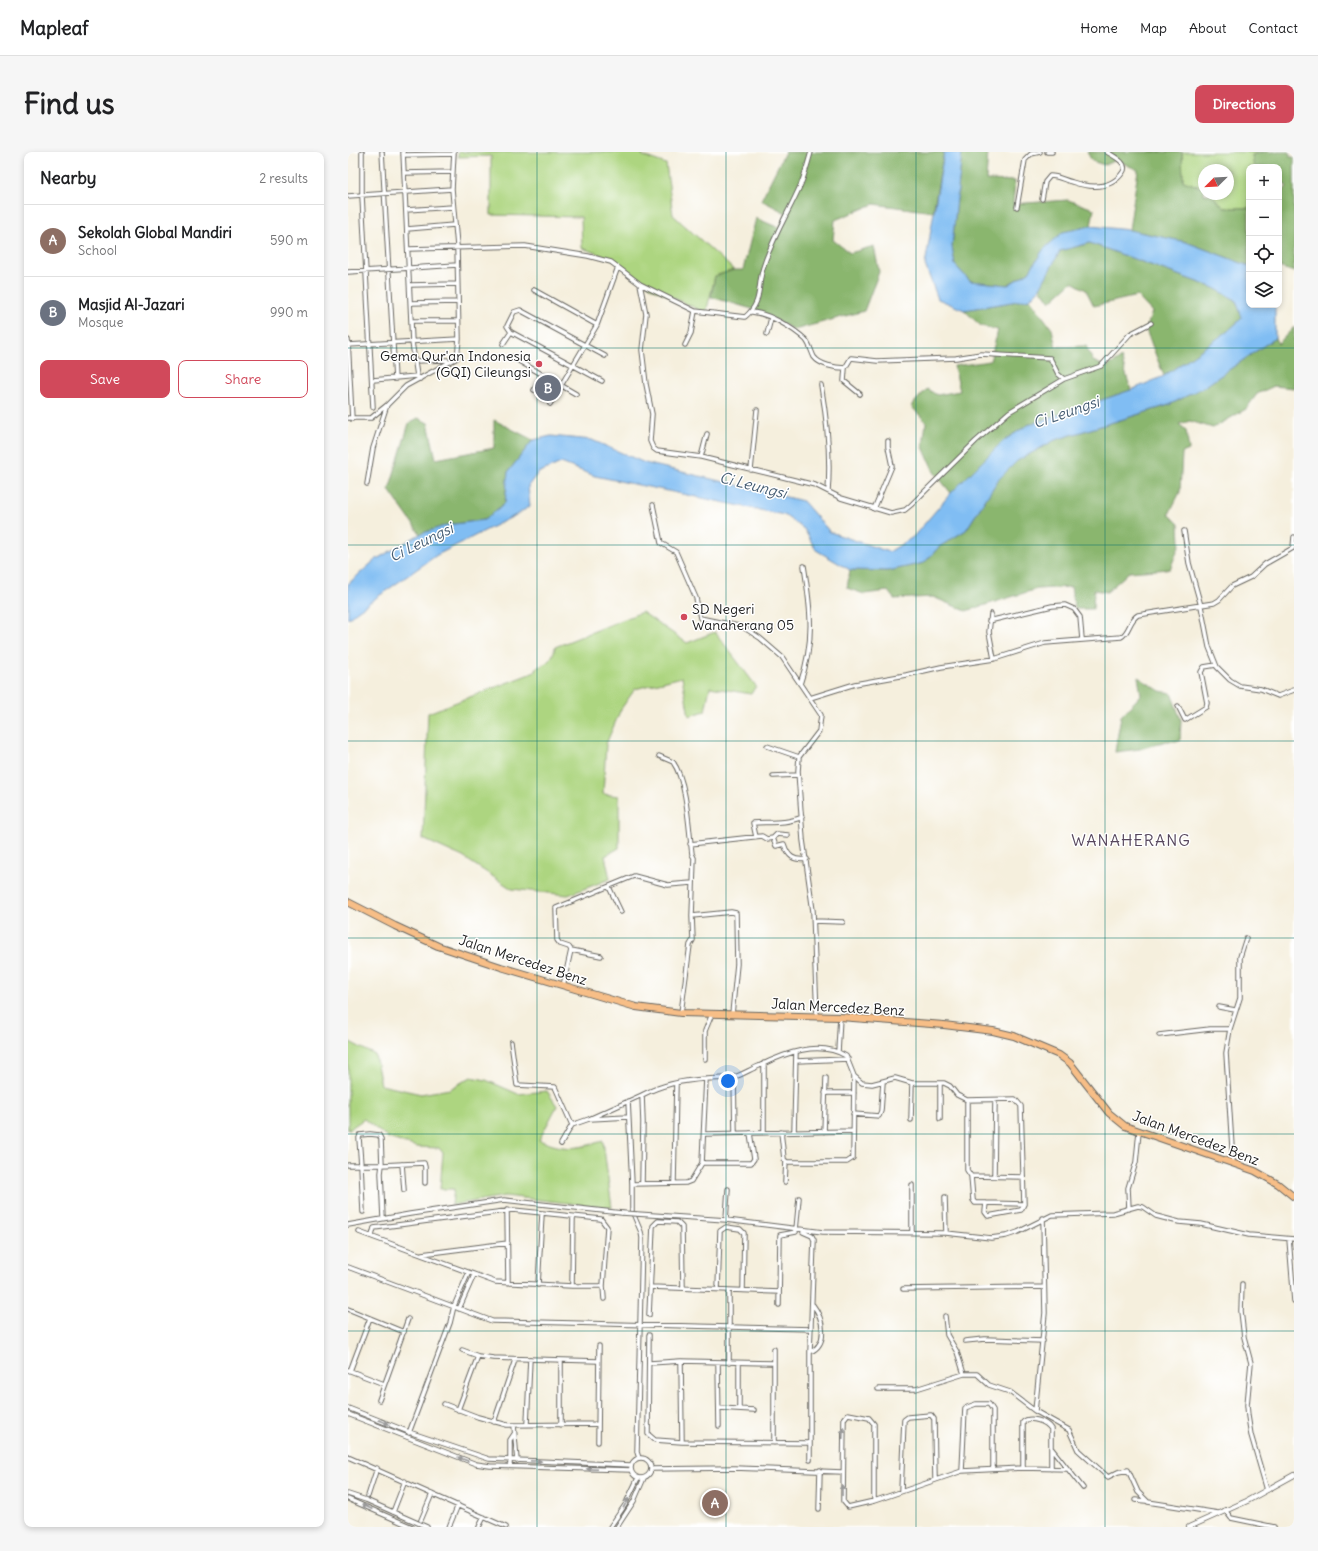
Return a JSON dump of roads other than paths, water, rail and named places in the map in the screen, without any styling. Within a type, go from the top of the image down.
[{"type":"main road","name":"Jalan Mercedez Benz","points":[[348,902],[438,946],[636,1008],[681,1013],[840,1017],[944,1025],[993,1031],[1020,1038],[1059,1055],[1070,1063],[1109,1113],[1122,1124],[1139,1132],[1233,1162],[1262,1174],[1294,1197]]},
{"type":"street","points":[[362,152],[362,196],[371,344],[373,407]]},
{"type":"street","points":[[382,152],[395,379]]},
{"type":"street","points":[[409,249],[457,246],[525,246],[604,259],[618,267],[640,284],[695,311],[743,317],[752,312],[757,303],[761,288],[763,269],[773,243],[801,184],[811,152]]},
{"type":"street","points":[[1017,207],[1025,160],[1031,154],[1040,152]]},
{"type":"street","points":[[1047,152],[1052,152]]},
{"type":"street","points":[[1042,198],[1045,182],[1050,176],[1093,186],[1104,186],[1115,181],[1124,171],[1124,167],[1122,163],[1107,152]]},
{"type":"street","points":[[348,340],[350,419],[371,418],[388,405],[403,388],[418,378],[457,358],[459,339],[456,284],[457,246],[452,189],[454,153],[403,153],[410,268],[412,342],[418,378]]},
{"type":"street","points":[[405,174],[452,172]]},
{"type":"street","points":[[348,196],[384,195],[452,189]]},
{"type":"street","points":[[406,210],[453,207]]},
{"type":"street","points":[[407,229],[454,225]]},
{"type":"street","points":[[348,272],[456,265]]},
{"type":"street","points":[[550,404],[597,325],[618,267]]},
{"type":"street","points":[[410,285],[456,284]]},
{"type":"street","points":[[640,284],[646,314],[642,350],[646,384],[652,414],[651,445],[657,451],[701,457],[818,486],[842,498],[891,513],[905,510],[992,426],[1009,412],[1064,379],[1101,366],[1130,334],[1151,323]]},
{"type":"street","points":[[534,290],[597,325]]},
{"type":"street","points":[[411,303],[457,302]]},
{"type":"street","points":[[602,381],[511,332],[507,326],[514,312],[518,309],[605,356]]},
{"type":"street","points":[[685,345],[691,333],[695,311]]},
{"type":"street","points":[[752,312],[771,318],[797,333],[806,340],[815,358],[821,362],[836,368],[845,368]]},
{"type":"street","points":[[767,334],[771,318]]},
{"type":"street","points":[[412,321],[458,321]]},
{"type":"street","points":[[503,344],[511,332]]},
{"type":"street","points":[[348,345],[459,339]]},
{"type":"street","points":[[860,394],[844,381],[845,368],[851,358],[877,362],[956,358],[990,354],[1050,358],[1058,374],[1064,379]]},
{"type":"street","points":[[512,357],[562,384],[576,394]]},
{"type":"street","points":[[415,361],[447,360]]},
{"type":"street","points":[[534,390],[543,374]]},
{"type":"street","points":[[372,380],[418,378]]},
{"type":"street","points":[[821,385],[827,422],[830,458],[828,491]]},
{"type":"street","points":[[542,398],[554,398]]},
{"type":"street","points":[[367,484],[374,448],[388,405]]},
{"type":"street","points":[[751,470],[757,410]]},
{"type":"street","points":[[701,457],[707,434]]},
{"type":"street","points":[[874,509],[892,466],[888,441]]},
{"type":"street","points":[[653,505],[661,543],[676,552],[696,598],[700,618],[743,627],[756,634],[778,652],[821,715],[821,728],[814,740],[799,757],[798,775],[814,921],[817,1016]]},
{"type":"street","points":[[1184,531],[1189,563],[1201,606],[1209,647],[1216,665],[1230,680],[1245,688],[1261,689],[1280,696],[1294,690]]},
{"type":"street","points":[[810,698],[855,684],[941,667],[994,659],[1045,643],[1121,637],[1126,634],[1136,616],[1201,606],[1217,602],[1232,586],[1251,577],[1265,564],[1294,548],[1294,537]]},
{"type":"street","points":[[800,684],[810,651],[811,627],[810,600],[804,566]]},
{"type":"street","points":[[989,622],[1052,606],[1065,605],[1074,609],[1080,618],[1082,639]]},
{"type":"street","points":[[991,614],[989,622],[994,659]]},
{"type":"street","points":[[1178,706],[1185,720],[1206,707],[1207,704],[1201,672],[1204,667],[1216,665]]},
{"type":"street","points":[[767,746],[799,757]]},
{"type":"street","points":[[659,756],[674,762],[679,774],[686,803],[690,844],[694,858],[692,883],[693,940],[690,945],[681,1013]]},
{"type":"street","points":[[773,776],[798,775]]},
{"type":"street","points":[[756,837],[753,823],[776,821],[791,822],[802,817]]},
{"type":"street","points":[[690,844],[762,836],[767,839],[773,838],[777,834],[788,835]]},
{"type":"street","points":[[773,838],[776,846],[784,844],[786,852],[792,858],[796,860],[807,859]]},
{"type":"street","points":[[601,956],[571,950],[569,947],[560,944],[557,940],[556,908],[634,876],[668,885],[692,883]]},
{"type":"street","points":[[609,887],[621,912]]},
{"type":"street","points":[[692,916],[734,912],[736,915],[737,964],[732,1014]]},
{"type":"street","points":[[814,921],[843,922]]},
{"type":"street","points":[[1233,1162],[1227,1064],[1230,1029],[1241,990],[1240,957],[1246,938]]},
{"type":"street","points":[[563,986],[571,950]]},
{"type":"street","points":[[1219,1007],[1235,1010]]},
{"type":"street","points":[[705,1060],[705,1032],[712,1014]]},
{"type":"street","points":[[838,1052],[840,1017]]},
{"type":"street","points":[[1159,1035],[1210,1029],[1230,1029]]},
{"type":"street","points":[[512,1042],[517,1085],[555,1087],[572,1125]]},
{"type":"street","points":[[561,1144],[572,1125],[589,1119],[660,1087],[706,1079],[734,1077],[764,1063],[796,1052],[816,1048],[838,1052],[848,1059],[854,1076],[853,1158],[849,1162],[786,1161]]},
{"type":"street","points":[[794,1132],[796,1052]]},
{"type":"street","points":[[796,1061],[848,1059]]},
{"type":"street","points":[[764,1063],[764,1133]]},
{"type":"street","points":[[854,1076],[859,1081],[867,1084],[883,1082],[886,1079],[895,1078],[912,1083],[947,1083],[954,1093],[967,1100],[1016,1099],[1021,1106],[1024,1204],[1021,1210],[993,1216],[987,1214],[986,1204]]},
{"type":"street","points":[[734,1077],[735,1133]]},
{"type":"street","points":[[824,1132],[826,1078]]},
{"type":"street","points":[[632,1184],[674,1182],[689,1183],[702,1163],[706,1079]]},
{"type":"street","points":[[853,1114],[880,1115],[883,1082]]},
{"type":"street","points":[[911,1120],[912,1083]]},
{"type":"street","points":[[674,1182],[676,1084]]},
{"type":"street","points":[[940,1084],[940,1118]]},
{"type":"street","points":[[825,1092],[854,1093]]},
{"type":"street","points":[[642,1094],[642,1183]]},
{"type":"street","points":[[967,1100],[967,1170],[971,1176],[973,1200],[975,1203],[986,1204],[1024,1204]]},
{"type":"street","points":[[994,1176],[995,1100]]},
{"type":"street","points":[[628,1101],[632,1214],[641,1232],[642,1238],[639,1323],[638,1458]]},
{"type":"street","points":[[589,1119],[628,1117]]},
{"type":"street","points":[[704,1134],[853,1131]]},
{"type":"street","points":[[781,1132],[784,1158],[786,1161],[786,1182]]},
{"type":"street","points":[[1128,1209],[1128,1188],[1136,1162],[1139,1132]]},
{"type":"street","points":[[702,1163],[751,1163],[754,1159],[750,1133]]},
{"type":"street","points":[[363,1212],[359,1138],[360,1135],[379,1135],[381,1139],[383,1218]]},
{"type":"street","points":[[348,1165],[424,1163],[425,1183]]},
{"type":"street","points":[[402,1164],[404,1190]]},
{"type":"street","points":[[971,1176],[1023,1177]]},
{"type":"street","points":[[912,1185],[912,1232]]},
{"type":"street","points":[[726,1220],[728,1189]]},
{"type":"street","points":[[945,1197],[946,1233]]},
{"type":"street","points":[[796,1230],[799,1198]]},
{"type":"street","points":[[348,1225],[383,1218],[504,1200],[622,1213],[726,1220],[796,1230],[823,1232],[946,1233],[998,1237],[1018,1232],[1043,1218],[1059,1214],[1096,1214],[1140,1206],[1156,1216],[1179,1222],[1201,1224],[1249,1235],[1294,1239]]},
{"type":"street","points":[[507,1210],[508,1283]]},
{"type":"street","points":[[372,1236],[373,1229],[380,1227],[507,1210],[520,1210],[542,1214],[601,1219],[606,1224],[603,1286],[604,1299]]},
{"type":"street","points":[[538,1285],[542,1214]]},
{"type":"street","points":[[572,1286],[573,1217]]},
{"type":"street","points":[[1035,1411],[1045,1313],[1043,1218]]},
{"type":"street","points":[[649,1315],[653,1226],[658,1221],[677,1222],[682,1227],[683,1288]]},
{"type":"street","points":[[718,1289],[720,1232],[726,1227],[740,1229],[744,1233],[743,1290]]},
{"type":"street","points":[[359,1232],[468,1274],[495,1282],[538,1285],[603,1286]]},
{"type":"street","points":[[779,1306],[780,1234],[788,1232],[806,1233],[812,1236],[814,1240],[813,1305],[810,1352],[810,1460]]},
{"type":"street","points":[[1289,1239],[1294,1301]]},
{"type":"street","points":[[421,1255],[508,1242]]},
{"type":"street","points":[[348,1267],[492,1321],[639,1323],[811,1329]]},
{"type":"street","points":[[407,1437],[454,1312],[454,1306],[468,1274]]},
{"type":"street","points":[[454,1312],[459,1308],[474,1275]]},
{"type":"street","points":[[1242,1284],[1241,1310],[1244,1337],[1250,1363],[1247,1405],[1248,1416],[1251,1435],[1267,1490]]},
{"type":"street","points":[[902,1289],[1044,1286]]},
{"type":"street","points":[[651,1287],[779,1292]]},
{"type":"street","points":[[729,1290],[729,1363]]},
{"type":"street","points":[[810,1352],[817,1350],[821,1345],[822,1339],[821,1317],[813,1305]]},
{"type":"street","points":[[348,1309],[404,1332]]},
{"type":"street","points":[[945,1316],[947,1335],[957,1352],[964,1374]]},
{"type":"street","points":[[370,1318],[349,1371],[384,1384]]},
{"type":"street","points":[[378,1400],[408,1319]]},
{"type":"street","points":[[649,1335],[650,1363],[648,1434],[655,1440],[774,1444],[810,1443]]},
{"type":"street","points":[[965,1341],[985,1339],[1043,1341]]},
{"type":"street","points":[[598,1442],[599,1346]]},
{"type":"street","points":[[774,1349],[774,1444]]},
{"type":"street","points":[[462,1350],[478,1356],[515,1360],[598,1361]]},
{"type":"street","points":[[458,1410],[478,1356]]},
{"type":"street","points":[[527,1424],[530,1359]]},
{"type":"street","points":[[494,1422],[515,1360]]},
{"type":"street","points":[[560,1360],[561,1425]]},
{"type":"street","points":[[650,1363],[681,1362],[774,1364]]},
{"type":"street","points":[[681,1362],[682,1442]]},
{"type":"street","points":[[718,1363],[720,1408],[719,1426]]},
{"type":"street","points":[[738,1409],[739,1363]]},
{"type":"street","points":[[878,1389],[916,1389],[964,1374],[979,1376],[989,1385],[1015,1395],[1035,1411],[1070,1430],[1078,1450],[1108,1478],[1118,1472],[1128,1470],[1138,1492],[1146,1501]]},
{"type":"street","points":[[444,1404],[494,1422],[514,1425],[598,1424]]},
{"type":"street","points":[[962,1471],[965,1408],[976,1404],[989,1404],[993,1410],[992,1469]]},
{"type":"street","points":[[348,1408],[409,1432],[489,1459],[631,1465]]},
{"type":"street","points":[[720,1408],[754,1410]]},
{"type":"street","points":[[348,1414],[476,1464],[631,1470]]},
{"type":"street","points":[[874,1500],[874,1424],[869,1418],[848,1414],[844,1419],[842,1472],[842,1496],[846,1506],[852,1507],[874,1500],[901,1491],[935,1479],[962,1471],[1022,1468],[1068,1470]]},
{"type":"street","points":[[901,1491],[904,1420],[908,1417],[931,1415],[934,1418],[935,1479]]},
{"type":"street","points":[[1022,1468],[1024,1421],[1034,1420],[1049,1427],[1052,1449],[1051,1469]]},
{"type":"street","points":[[514,1425],[514,1434],[517,1441],[516,1466]]},
{"type":"street","points":[[510,1466],[510,1440],[514,1434]]},
{"type":"street","points":[[1052,1449],[1083,1488]]},
{"type":"street","points":[[348,1464],[349,1457],[377,1468],[506,1527]]},
{"type":"street","points":[[638,1458],[631,1465],[631,1470],[634,1476],[644,1478]]},
{"type":"street","points":[[638,1458],[646,1460],[651,1469]]},
{"type":"street","points":[[368,1496],[377,1468]]},
{"type":"street","points":[[651,1469],[820,1470],[842,1472]]},
{"type":"street","points":[[617,1527],[634,1501],[644,1478],[651,1469]]},
{"type":"street","points":[[819,1509],[820,1470]]},
{"type":"street","points":[[1189,1527],[1267,1490],[1294,1475]]},
{"type":"street","points":[[610,1527],[625,1505],[638,1478]]},
{"type":"street","points":[[393,1512],[405,1481]]},
{"type":"street","points":[[348,1494],[366,1500],[427,1527]]},
{"type":"street","points":[[421,1520],[432,1494]]},
{"type":"street","points":[[348,1499],[409,1526],[410,1520]]},
{"type":"street","points":[[1135,1500],[1146,1501],[1152,1504],[1218,1513]]},
{"type":"street","points":[[449,1527],[458,1505]]},
{"type":"street","points":[[1225,1510],[1231,1518],[1274,1527]]},
{"type":"street","points":[[479,1527],[484,1517]]},
{"type":"water","name":"Ci Leungsi","points":[[944,152],[962,152],[952,246],[955,265],[970,281],[1008,285],[1029,272],[1043,250],[1063,232],[1091,226],[1129,230],[1186,242],[1246,265],[1246,308],[1275,308],[1275,338],[1204,387],[1169,405],[1055,440],[1017,461],[998,480],[966,530],[939,547],[924,563],[888,571],[850,570],[816,550],[804,529],[784,515],[595,476],[561,463],[538,473],[528,486],[530,506],[520,513],[437,555],[348,619],[348,584],[375,560],[420,534],[447,525],[484,520],[505,503],[508,472],[533,440],[551,436],[592,440],[645,463],[803,501],[830,532],[889,552],[913,537],[951,493],[1003,441],[1028,425],[1131,390],[1164,376],[1228,331],[1242,318],[1236,300],[1214,288],[1090,243],[1060,251],[1040,288],[1030,299],[964,310],[938,299],[925,265]]},
{"type":"place","name":"Gema Qur'an Indonesia (GQI) Cileungsi","points":[[539,364]]},
{"type":"place","name":"Masjid Al-Jazari","points":[[548,388]]},
{"type":"place","name":"SD Negeri Wanaherang 05","points":[[684,617]]},
{"type":"place","name":"Sekolah Global Mandiri","points":[[715,1503]]},
{"type":"district","name":"WANAHERANG","points":[[1131,840]]}]
